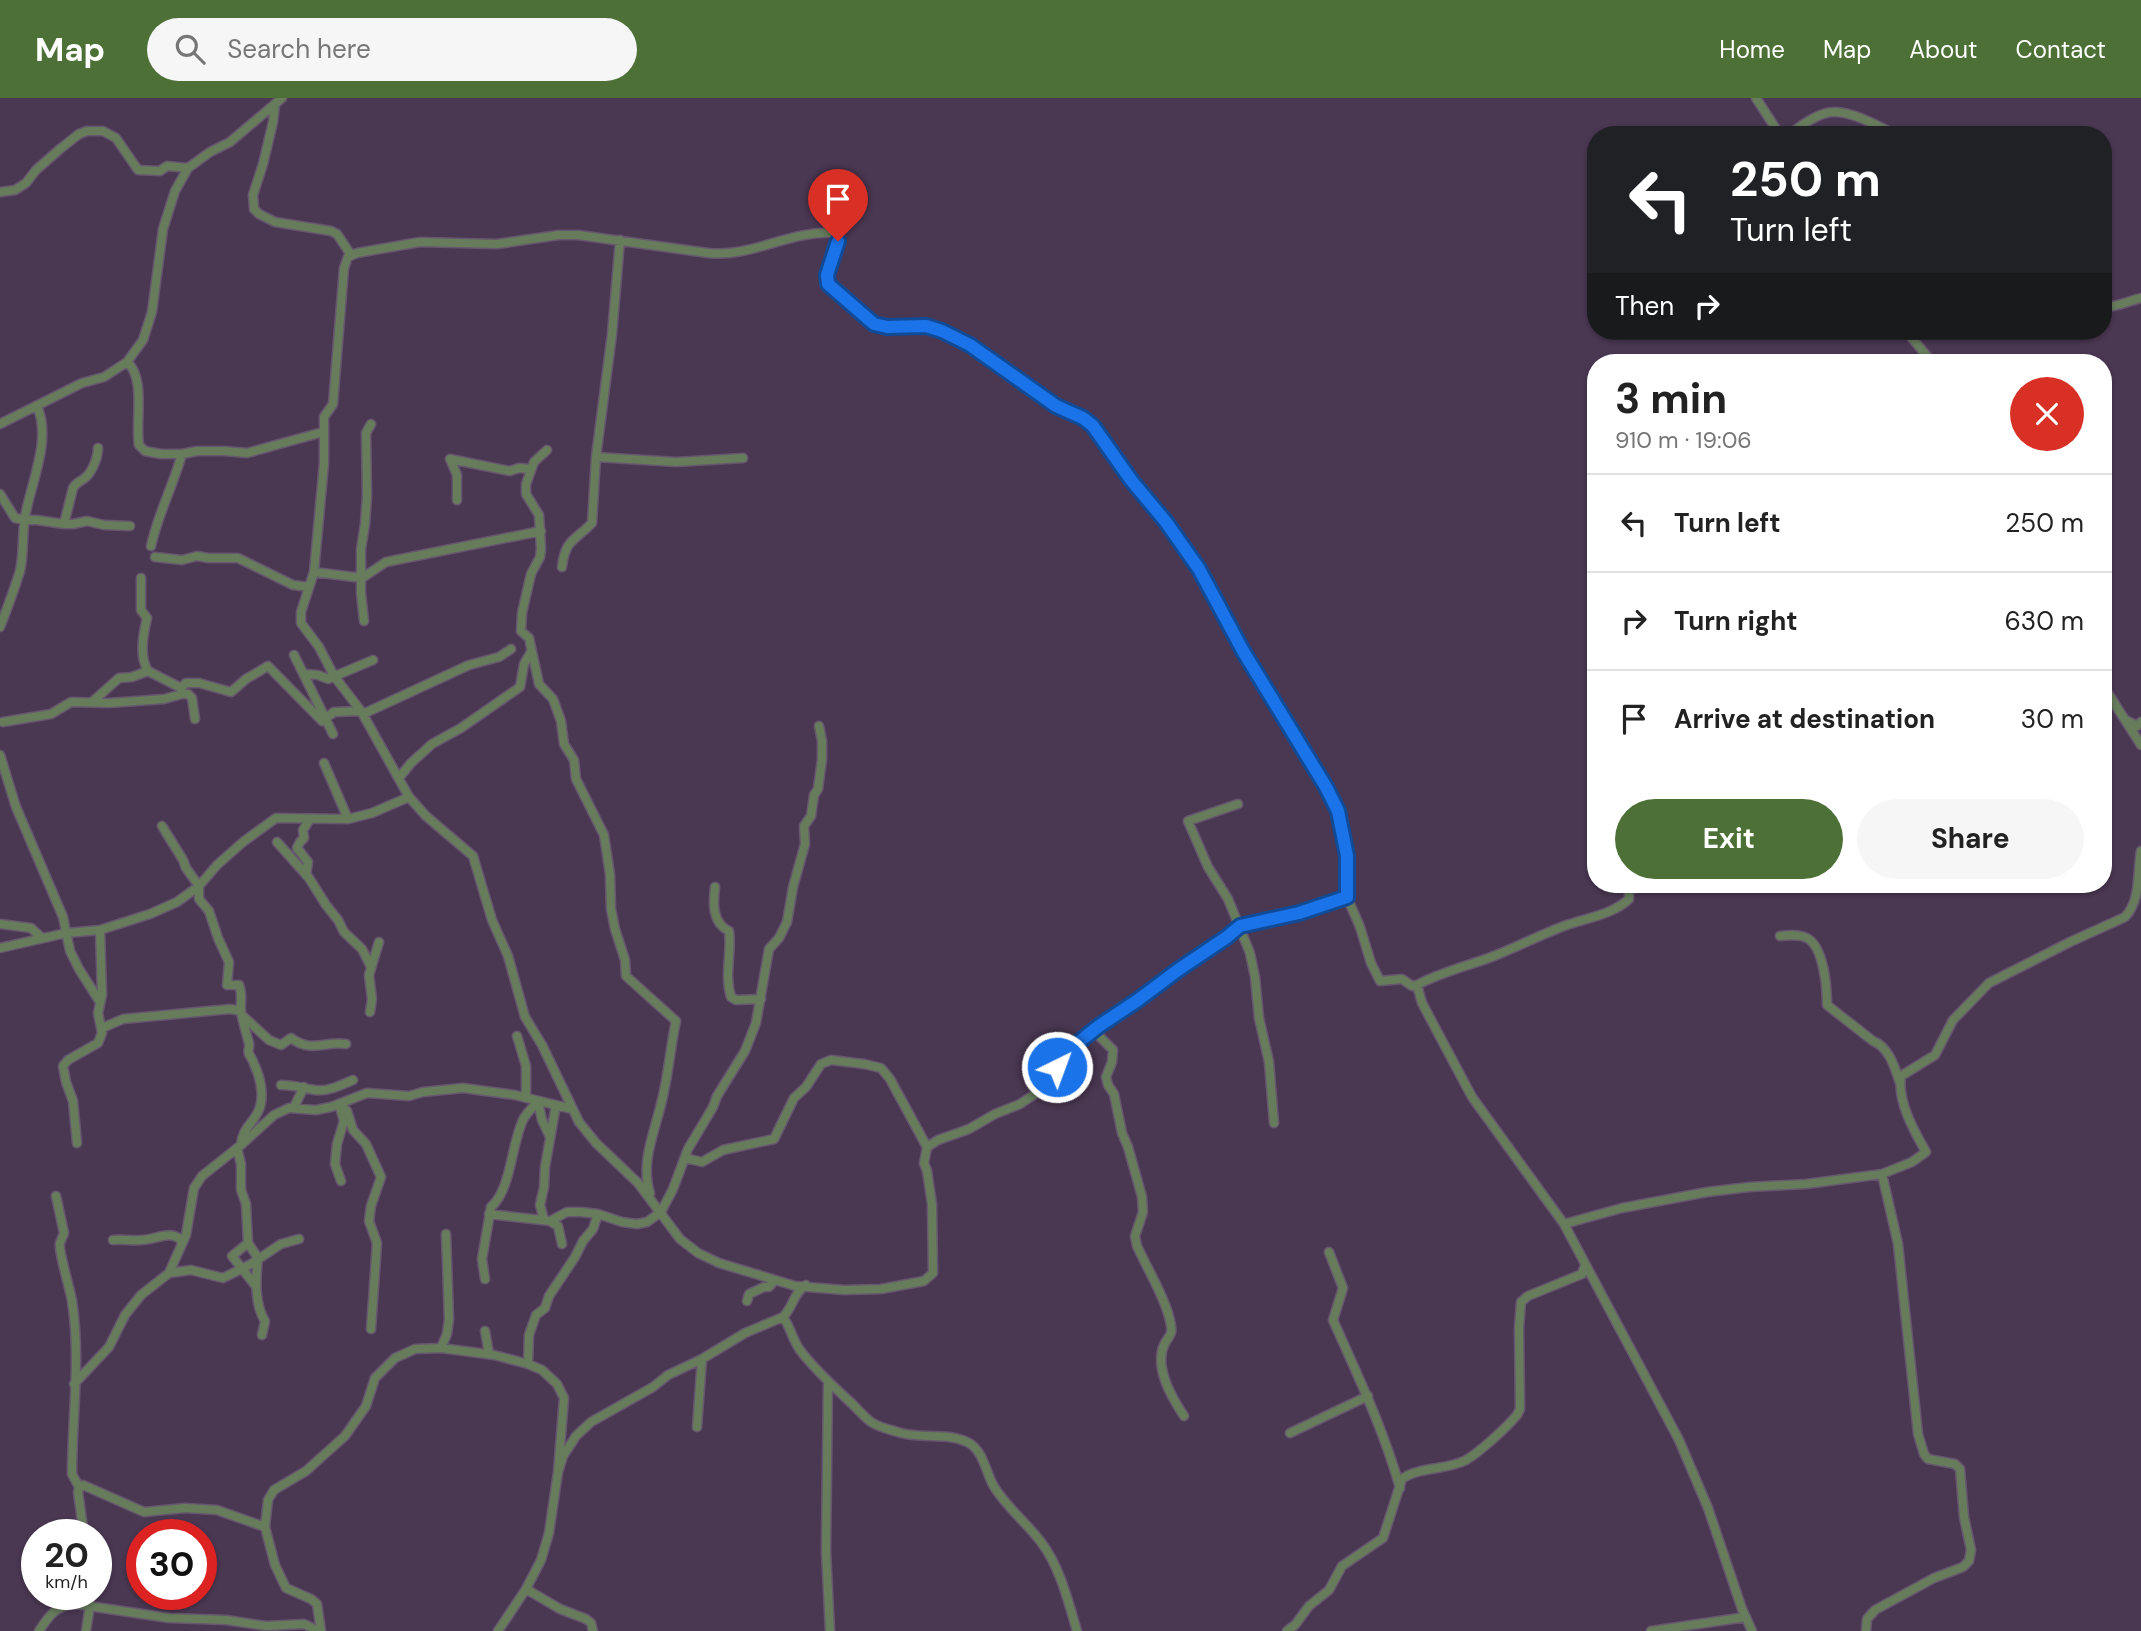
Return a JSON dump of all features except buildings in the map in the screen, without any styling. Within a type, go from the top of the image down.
[{"type":"street","points":[[1756,98],[1774,126]]},
{"type":"street","points":[[0,424],[82,383],[104,377],[127,362],[143,340],[150,320],[163,229],[174,191],[188,168],[230,142],[278,101]]},
{"type":"street","points":[[278,101],[253,195],[254,209],[259,215],[275,222],[331,231],[337,234],[351,255]]},
{"type":"street","points":[[1801,126],[1830,112],[1847,114],[1875,126]]},
{"type":"street","points":[[0,192],[10,191],[26,183],[36,170],[60,149],[87,131],[103,131],[116,138],[138,170],[160,171],[167,166],[188,168]]},
{"type":"street","points":[[167,166],[174,180],[174,191]]},
{"type":"street","points":[[685,1158],[702,1162],[723,1150],[774,1139],[794,1098],[806,1087],[821,1064],[831,1060],[881,1068],[890,1079],[927,1147],[924,1163],[932,1204],[933,1273],[924,1281],[881,1289],[844,1290],[795,1286],[719,1264],[680,1239],[651,1198],[586,1133],[572,1109],[542,1045],[525,1017],[509,956],[492,920],[474,856],[426,816],[409,797],[362,713],[334,676],[319,647],[301,623],[301,612],[314,572],[324,463],[324,417],[332,404],[344,268],[351,255],[420,242],[497,244],[559,235],[728,254],[796,237],[833,233],[838,241],[827,275],[828,284],[870,322],[882,327],[926,326],[942,331],[970,345],[1056,406],[1083,418],[1093,426],[1131,480],[1166,522],[1199,569],[1250,663],[1338,811],[1347,856],[1347,897],[1380,981],[1402,979],[1412,986],[1417,985],[1566,925],[1610,912],[1626,902],[1629,893]]},
{"type":"street","points":[[562,566],[563,552],[569,543],[592,523],[596,457],[612,334],[620,240]]},
{"type":"street","points":[[2112,307],[2141,298]]},
{"type":"street","points":[[1914,340],[1925,354]]},
{"type":"street","points":[[127,362],[132,366],[138,384],[139,445],[148,453],[247,453],[323,432]]},
{"type":"street","points":[[0,627],[20,569],[25,520],[41,443],[43,419],[37,406]]},
{"type":"street","points":[[364,621],[360,593],[360,549],[368,486],[366,433],[371,424]]},
{"type":"street","points":[[64,524],[75,483],[87,476],[97,457],[98,448]]},
{"type":"street","points":[[547,450],[531,469],[526,484],[526,494],[539,515],[540,557],[531,574],[520,631],[530,638],[539,684],[553,699],[561,720],[564,744],[575,760],[576,779],[604,835],[610,874],[611,909],[625,960],[626,976],[676,1021],[664,1092],[648,1155],[645,1180],[651,1198]]},
{"type":"street","points":[[151,546],[155,526],[173,486],[182,454]]},
{"type":"street","points":[[596,457],[676,462],[743,458]]},
{"type":"street","points":[[457,499],[457,475],[450,459],[510,471],[519,468],[531,469]]},
{"type":"street","points":[[0,494],[15,517],[25,520],[64,524],[87,521],[130,526]]},
{"type":"street","points":[[314,572],[362,578],[386,562],[541,531]]},
{"type":"street","points":[[155,557],[168,560],[197,556],[238,558],[293,585],[309,587]]},
{"type":"street","points":[[141,578],[141,610],[147,618],[143,635],[144,664],[148,671],[192,698],[195,719]]},
{"type":"street","points":[[3,722],[51,714],[71,702],[109,703],[164,699],[182,691],[186,683],[199,683],[231,692],[268,666],[322,721],[334,712],[362,713],[469,665],[499,657],[511,649]]},
{"type":"street","points":[[399,778],[432,744],[461,728],[520,687],[524,664],[531,652]]},
{"type":"street","points":[[294,655],[333,734]]},
{"type":"street","points":[[304,674],[328,679],[373,660]]},
{"type":"street","points":[[92,702],[119,678],[148,671]]},
{"type":"street","points":[[2112,700],[2141,745]]},
{"type":"street","points":[[2116,706],[2132,724],[2137,726],[2141,723]]},
{"type":"street","points":[[547,1220],[567,1212],[598,1214],[637,1224],[647,1222],[660,1212],[673,1189],[688,1149],[745,1051],[756,1023],[769,949],[779,938],[787,922],[805,844],[804,826],[811,816],[814,794],[818,789],[822,759],[819,726]]},
{"type":"street","points":[[0,755],[16,807],[63,917],[70,951],[100,1002]]},
{"type":"street","points":[[324,763],[348,819]]},
{"type":"street","points":[[0,948],[66,933],[100,930],[177,902],[199,886],[243,842],[276,818],[348,819],[372,813],[409,797]]},
{"type":"street","points":[[1238,804],[1188,821],[1208,867],[1228,899],[1250,953],[1259,1018],[1269,1062],[1274,1123]]},
{"type":"street","points":[[306,875],[308,862],[297,848],[304,838],[303,830],[310,818]]},
{"type":"street","points":[[162,826],[199,886],[199,899],[209,911],[229,962],[227,985],[239,985],[241,990],[249,1055],[255,1065],[261,1097],[251,1124],[241,1135],[239,1147],[240,1190],[246,1204],[248,1243],[258,1258],[255,1285],[261,1315],[265,1321],[262,1335]]},
{"type":"street","points":[[276,842],[306,875],[344,932],[362,949],[370,967]]},
{"type":"street","points":[[1901,1085],[1903,1073],[1935,1055],[1952,1020],[1985,986],[2125,917],[2136,905],[2140,891],[2141,851]]},
{"type":"street","points":[[715,887],[714,907],[717,919],[720,926],[729,931],[727,965],[731,997],[736,1000],[761,999]]},
{"type":"street","points":[[927,1147],[1020,1104],[1035,1094],[1046,1085],[1074,1046],[1093,1030],[1240,926],[1299,913],[1347,897]]},
{"type":"street","points":[[0,924],[31,928],[42,938]]},
{"type":"street","points":[[77,1143],[73,1101],[63,1070],[64,1063],[98,1043],[102,1033],[98,1013],[100,930]]},
{"type":"street","points":[[1564,1224],[1622,1208],[1707,1192],[1882,1174],[1912,1162],[1926,1152],[1905,1108],[1894,1064],[1880,1044],[1828,1005],[1824,971],[1815,944],[1794,934],[1780,936]]},
{"type":"street","points":[[370,1012],[370,967],[376,958],[379,942]]},
{"type":"street","points":[[1417,985],[1422,1003],[1472,1097],[1564,1224],[1679,1440],[1708,1508],[1752,1631]]},
{"type":"street","points":[[102,1028],[123,1019],[230,1009],[243,1014],[269,1040],[281,1045],[291,1038],[301,1045],[325,1045],[334,1042],[346,1044]]},
{"type":"street","points":[[1093,1030],[1112,1050],[1112,1062],[1106,1077],[1114,1094],[1122,1133],[1142,1197],[1143,1212],[1135,1236],[1136,1246],[1167,1310],[1171,1334],[1163,1346],[1161,1369],[1184,1416]]},
{"type":"street","points":[[517,1036],[526,1066],[527,1098]]},
{"type":"street","points":[[281,1085],[297,1084],[322,1090],[353,1080]]},
{"type":"street","points":[[294,1107],[304,1087]]},
{"type":"street","points":[[74,1384],[109,1347],[125,1315],[141,1295],[169,1273],[183,1242],[194,1188],[202,1176],[239,1147],[266,1120],[282,1111],[294,1107],[316,1110],[366,1093],[409,1096],[463,1088],[527,1098],[572,1109]]},
{"type":"street","points":[[538,1101],[542,1120],[550,1137]]},
{"type":"street","points":[[485,1279],[482,1259],[491,1207],[498,1201],[524,1119],[538,1101]]},
{"type":"street","points":[[339,1104],[344,1121],[337,1144],[335,1164],[341,1181]]},
{"type":"street","points":[[339,1104],[347,1111],[353,1130],[366,1144],[381,1177],[369,1221],[377,1243],[371,1329]]},
{"type":"street","points":[[547,1220],[540,1205],[556,1105]]},
{"type":"street","points":[[1866,1631],[1867,1619],[1875,1609],[1934,1577],[1963,1567],[1971,1555],[1964,1517],[1960,1469],[1955,1464],[1928,1459],[1918,1434],[1898,1244],[1882,1174]]},
{"type":"street","points":[[56,1196],[64,1233],[60,1250],[74,1316],[72,1474],[79,1487],[82,1519]]},
{"type":"street","points":[[489,1214],[547,1220],[558,1226],[562,1244]]},
{"type":"street","points":[[528,1364],[529,1335],[536,1315],[544,1308],[583,1241],[593,1229],[598,1214]]},
{"type":"street","points":[[113,1240],[143,1241],[173,1234],[183,1242]]},
{"type":"street","points":[[441,1348],[449,1320],[446,1234]]},
{"type":"street","points":[[169,1273],[191,1270],[223,1278],[281,1244],[299,1239]]},
{"type":"street","points":[[248,1243],[232,1256],[255,1285]]},
{"type":"street","points":[[1329,1252],[1343,1288],[1333,1320],[1368,1396],[1401,1491]]},
{"type":"street","points":[[175,1261],[179,1271]]},
{"type":"street","points":[[1287,1631],[1309,1606],[1329,1590],[1342,1566],[1383,1538],[1393,1503],[1401,1491],[1402,1479],[1407,1475],[1466,1460],[1517,1415],[1520,1409],[1521,1302],[1528,1296],[1582,1274],[1585,1265]]},
{"type":"street","points":[[747,1301],[749,1294],[769,1287],[774,1281]]},
{"type":"street","points":[[558,1472],[563,1456],[576,1436],[591,1422],[653,1387],[668,1375],[702,1359],[745,1333],[783,1317],[799,1290],[806,1285]]},
{"type":"street","points":[[783,1317],[802,1352],[828,1382],[874,1424],[901,1433],[953,1438],[972,1445],[1000,1496],[1041,1542],[1049,1555],[1065,1592],[1077,1631]]},
{"type":"street","points":[[485,1331],[489,1354]]},
{"type":"street","points":[[112,1608],[178,1619],[226,1620],[266,1626],[304,1624],[320,1631],[317,1604],[284,1585],[272,1556],[265,1527],[270,1494],[306,1471],[345,1436],[366,1406],[373,1383],[395,1358],[405,1352],[422,1348],[441,1348],[489,1354],[528,1364],[552,1377],[564,1398],[558,1472],[545,1548],[537,1570],[498,1631]]},
{"type":"street","points":[[698,1427],[702,1359]]},
{"type":"street","points":[[828,1382],[826,1551],[830,1631]]},
{"type":"street","points":[[1290,1433],[1368,1396]]},
{"type":"street","points":[[79,1487],[89,1486],[144,1512],[185,1508],[217,1510],[265,1527]]},
{"type":"street","points":[[526,1589],[561,1609],[586,1619],[591,1623],[593,1631]]},
{"type":"street","points":[[39,1631],[55,1610]]},
{"type":"street","points":[[86,1631],[89,1610]]},
{"type":"street","points":[[1651,1631],[1746,1617]]},
{"type":"route","points":[[838,241],[827,275],[828,284],[870,322],[882,327],[926,326],[942,331],[970,345],[1048,401],[1083,418],[1093,426],[1131,480],[1166,522],[1208,583],[1269,697],[1326,787],[1338,811],[1347,856],[1347,897],[1299,913],[1240,926],[1099,1026],[1074,1046],[1057,1067]]}]
